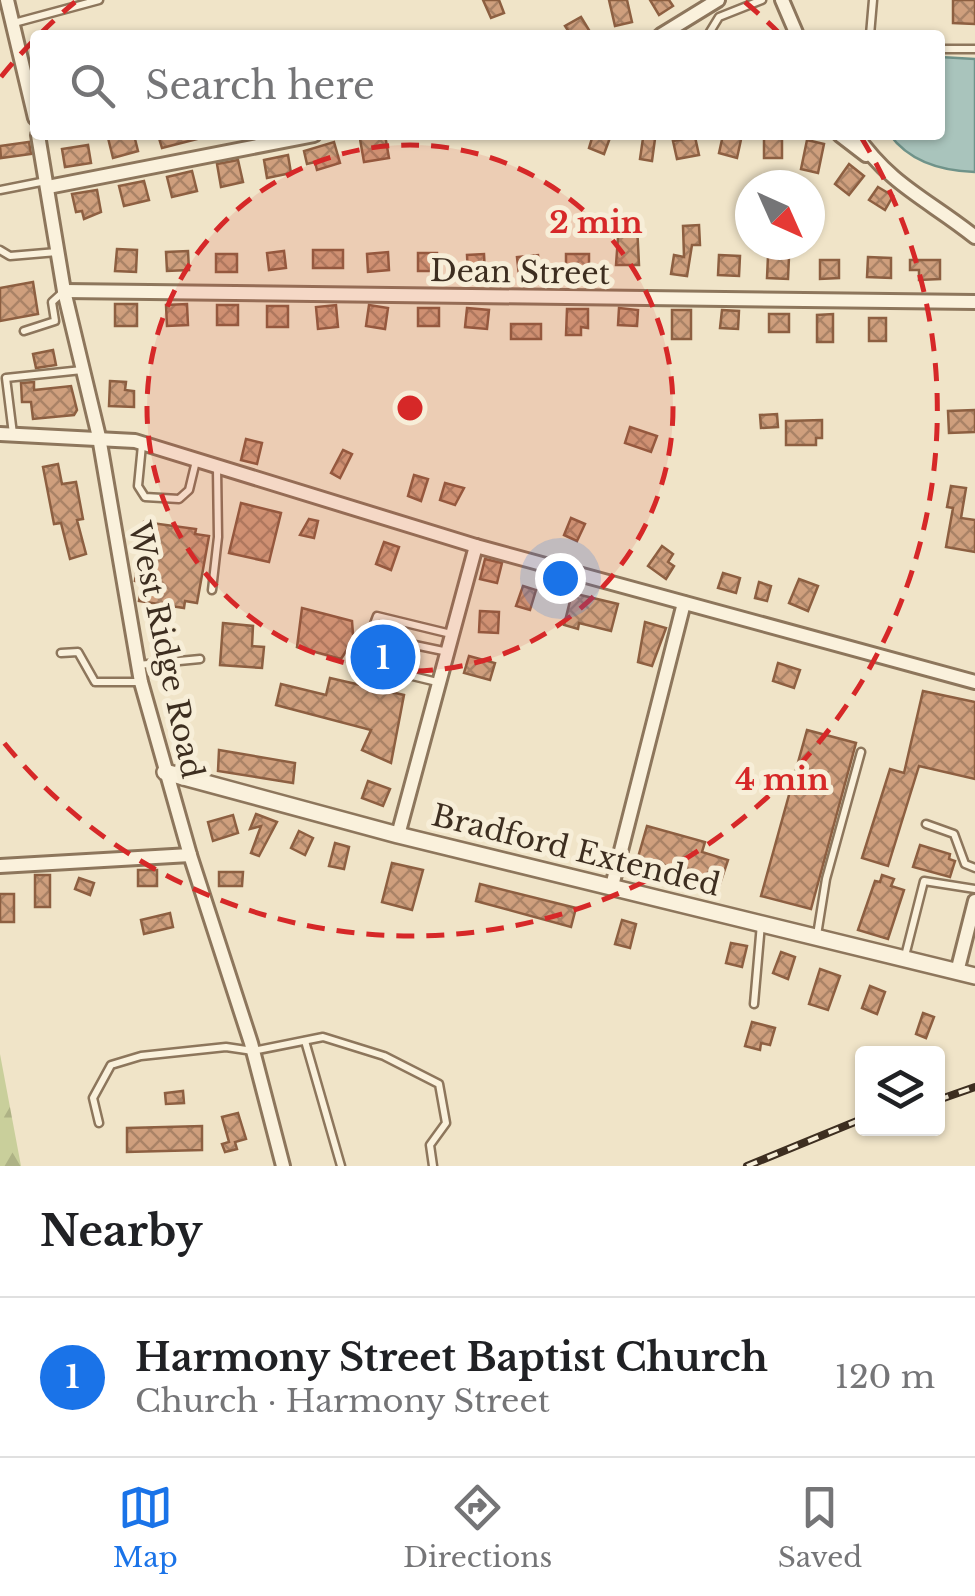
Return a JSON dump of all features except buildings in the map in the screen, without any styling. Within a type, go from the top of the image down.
[{"type":"street","points":[[7,0],[30,95]]},
{"type":"street","points":[[669,30],[718,0]]},
{"type":"street","points":[[782,0],[795,30]]},
{"type":"street","name":"West Ridge Road","points":[[39,140],[64,291],[99,437],[141,682],[190,855],[253,1051],[282,1166]]},
{"type":"street","points":[[48,184],[287,140]]},
{"type":"street","points":[[846,140],[904,189],[935,205],[975,237]]},
{"type":"street","points":[[860,140],[876,163]]},
{"type":"street","name":"Dean Street","points":[[64,291],[975,302]]},
{"type":"street","points":[[6,434],[99,437],[142,444],[476,546],[975,682]]},
{"type":"street","points":[[398,835],[476,546]]},
{"type":"street","points":[[612,886],[684,603]]},
{"type":"street","name":"Bradford Extended","points":[[165,772],[398,835],[975,976]]},
{"type":"street","points":[[0,866],[190,855]]},
{"type":"street","points":[[957,972],[975,901]]},
{"type":"lane","points":[[14,23],[98,0]]},
{"type":"lane","points":[[711,30],[719,17],[762,0]]},
{"type":"lane","points":[[870,30],[873,0]]},
{"type":"lane","points":[[945,49],[975,50]]},
{"type":"lane","points":[[0,190],[48,184]]},
{"type":"lane","points":[[0,250],[10,256],[58,252]]},
{"type":"lane","points":[[55,321],[54,295],[64,291]]},
{"type":"lane","points":[[24,331],[71,320]]},
{"type":"lane","points":[[6,434],[6,378],[83,370]]},
{"type":"lane","points":[[142,444],[138,486],[146,497],[179,500],[189,490],[196,460]]},
{"type":"lane","points":[[212,590],[218,537],[217,467]]},
{"type":"lane","points":[[440,682],[360,664],[367,635],[377,616],[452,634]]},
{"type":"lane","points":[[367,635],[448,652]]},
{"type":"lane","points":[[61,653],[78,652],[95,682],[141,682]]},
{"type":"lane","points":[[137,665],[200,659]]},
{"type":"lane","points":[[817,937],[826,879],[860,752]]},
{"type":"lane","points":[[926,824],[954,834],[965,864],[975,868]]},
{"type":"lane","points":[[904,958],[924,881],[975,890]]},
{"type":"lane","points":[[754,1004],[761,923]]},
{"type":"lane","points":[[99,1123],[93,1098],[111,1065],[141,1056],[226,1047],[253,1051],[323,1038],[384,1056],[439,1084],[446,1123],[430,1146],[433,1166]]},
{"type":"lane","points":[[305,1041],[341,1166]]},
{"type":"green space","points":[[0,1054],[21,1166],[0,1166]]},
{"type":"water","points":[[945,57],[975,59],[975,172],[928,163],[894,140],[945,140]]},
{"type":"railway","points":[[945,1098],[975,1087]]},
{"type":"railway","points":[[747,1166],[855,1122]]},
{"type":"place","name":"Harmony Street Baptist Church","points":[[383,657]]}]
